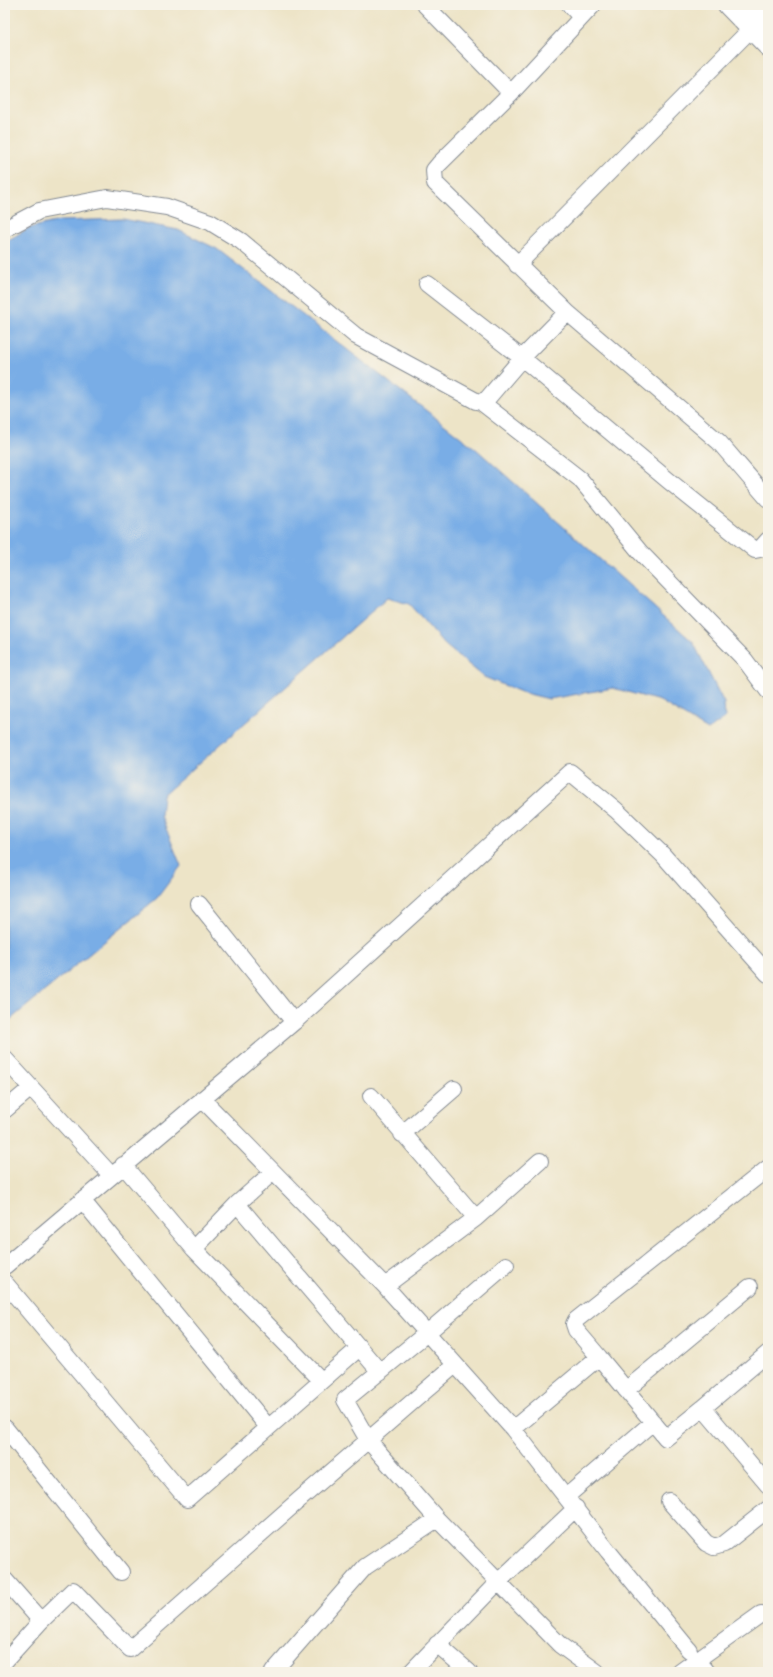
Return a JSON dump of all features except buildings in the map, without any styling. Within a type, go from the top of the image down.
[{"type":"street","points":[[425,5],[511,93]]},
{"type":"street","points":[[570,5],[581,17]]},
{"type":"street","points":[[593,5],[511,93],[439,164],[434,170],[433,176],[440,189],[566,312],[719,442],[768,499]]},
{"type":"street","points":[[728,5],[760,26]]},
{"type":"street","points":[[751,5],[768,46]]},
{"type":"street","points":[[517,265],[760,26]]},
{"type":"street","points":[[5,229],[39,211],[107,198],[167,207],[210,222],[241,241],[356,336],[482,402],[580,479],[640,552],[745,660],[768,691]]},
{"type":"street","points":[[427,284],[522,358],[669,481],[755,550],[765,549]]},
{"type":"street","points":[[482,402],[487,399],[522,358],[566,312]]},
{"type":"street","points":[[5,1266],[202,1098],[294,1022],[570,772],[616,810],[663,855],[766,969]]},
{"type":"street","points":[[199,904],[294,1022]]},
{"type":"street","points":[[5,1059],[31,1088],[117,1170],[321,1380]]},
{"type":"street","points":[[5,1110],[31,1088]]},
{"type":"street","points":[[402,1134],[454,1089]]},
{"type":"street","points":[[371,1096],[402,1134],[476,1218]]},
{"type":"street","points":[[202,1098],[385,1286],[514,1429],[608,1551],[689,1650]]},
{"type":"street","points":[[385,1286],[476,1218],[540,1161]]},
{"type":"street","points":[[768,1168],[576,1320],[574,1324],[576,1330],[666,1438],[768,1353]]},
{"type":"street","points":[[194,1249],[237,1204],[273,1172]]},
{"type":"street","points":[[82,1200],[268,1427]]},
{"type":"street","points":[[237,1204],[380,1372]]},
{"type":"street","points":[[506,1265],[427,1333],[345,1400],[368,1440],[437,1519],[497,1583],[560,1646],[597,1672]]},
{"type":"street","points":[[5,1283],[187,1499],[358,1348]]},
{"type":"street","points":[[626,1390],[750,1287]]},
{"type":"street","points":[[514,1429],[599,1358]]},
{"type":"street","points":[[5,1661],[41,1620],[73,1590],[130,1649],[455,1365]]},
{"type":"street","points":[[703,1408],[768,1485]]},
{"type":"street","points":[[411,1672],[497,1583],[571,1502],[653,1422]]},
{"type":"street","points":[[5,1428],[121,1572]]},
{"type":"street","points":[[669,1501],[706,1543],[714,1547],[724,1544],[768,1508]]},
{"type":"street","points":[[273,1672],[365,1567],[437,1519]]},
{"type":"street","points":[[5,1580],[41,1620]]},
{"type":"street","points":[[680,1672],[761,1614]]},
{"type":"street","points":[[438,1644],[469,1672]]},
{"type":"water","points":[[123,219],[178,230],[217,249],[476,449],[693,642],[724,703],[725,718],[708,730],[660,701],[613,688],[549,699],[521,692],[484,677],[445,645],[409,604],[387,598],[163,795],[161,816],[181,866],[157,898],[5,1024],[5,242],[29,228],[59,221]]}]
